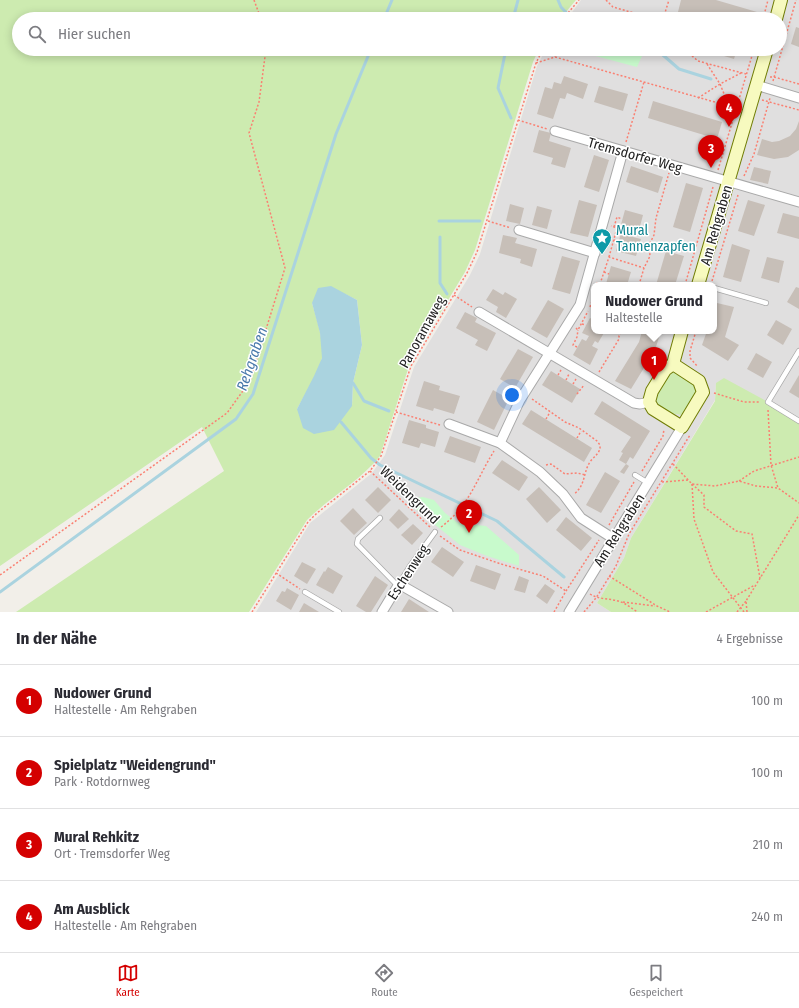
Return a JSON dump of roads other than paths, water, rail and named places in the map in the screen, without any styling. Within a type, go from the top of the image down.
[{"type":"street","points":[[777,12],[780,0]]},
{"type":"street","name":"Am Rehgraben","points":[[705,282],[735,184],[754,79],[764,56]]},
{"type":"street","points":[[754,79],[771,90],[799,98]]},
{"type":"street","name":"Tremsdorfer Weg","points":[[555,131],[715,179],[799,202]]},
{"type":"street","points":[[500,443],[524,394],[580,305],[623,151]]},
{"type":"street","points":[[519,230],[595,253]]},
{"type":"street","points":[[479,312],[634,403],[640,404],[649,402]]},
{"type":"street","points":[[649,402],[652,391],[666,370],[672,364],[681,334]]},
{"type":"street","name":"Am Rehgraben","points":[[569,612],[703,392],[699,380],[672,364]]},
{"type":"street","points":[[649,402],[654,409],[682,427]]},
{"type":"street","points":[[449,424],[500,443],[540,472],[581,518],[614,539]]},
{"type":"street","points":[[399,584],[448,612]]},
{"type":"street","name":"Eschenweg","points":[[382,612],[399,584]]},
{"type":"lane","points":[[717,289],[766,303]]},
{"type":"lane","points":[[799,351],[768,402],[799,421]]},
{"type":"lane","points":[[636,476],[648,483]]},
{"type":"lane","points":[[380,518],[358,539],[357,544],[395,583],[399,584]]},
{"type":"lane","name":"Eschenweg","points":[[399,584],[410,566],[435,532]]},
{"type":"lane","points":[[305,592],[339,612]]},
{"type":"water","points":[[331,286],[357,300],[362,345],[353,383],[352,406],[334,430],[314,434],[303,428],[297,409],[322,358],[320,333],[312,303],[318,288]]},
{"type":"waterway","name":"Rehgraben","points":[[387,12],[392,0]]},
{"type":"waterway","points":[[515,12],[518,0]]},
{"type":"waterway","points":[[558,0],[561,7],[566,12]]},
{"type":"waterway","name":"Rehgraben","points":[[0,592],[236,419],[253,394],[336,134],[368,56]]},
{"type":"waterway","points":[[505,56],[498,88],[511,118]]},
{"type":"waterway","points":[[664,56],[679,69],[711,79]]},
{"type":"waterway","points":[[439,221],[480,221]]},
{"type":"waterway","points":[[440,237],[440,283],[447,294]]},
{"type":"waterway","points":[[353,383],[364,401],[389,411]]},
{"type":"waterway","points":[[341,422],[371,458],[380,465],[497,521],[564,577]]},
{"type":"place","name":"Am Ausblick","points":[[729,127]]},
{"type":"place","name":"Mural Rehkitz","points":[[711,168]]},
{"type":"place","name":"Mural Tannenzapfen","points":[[602,255]]},
{"type":"place","name":"Nudower Grund","points":[[654,380]]},
{"type":"place","name":"Spielplatz \"Weidengrund\"","points":[[469,533]]}]
